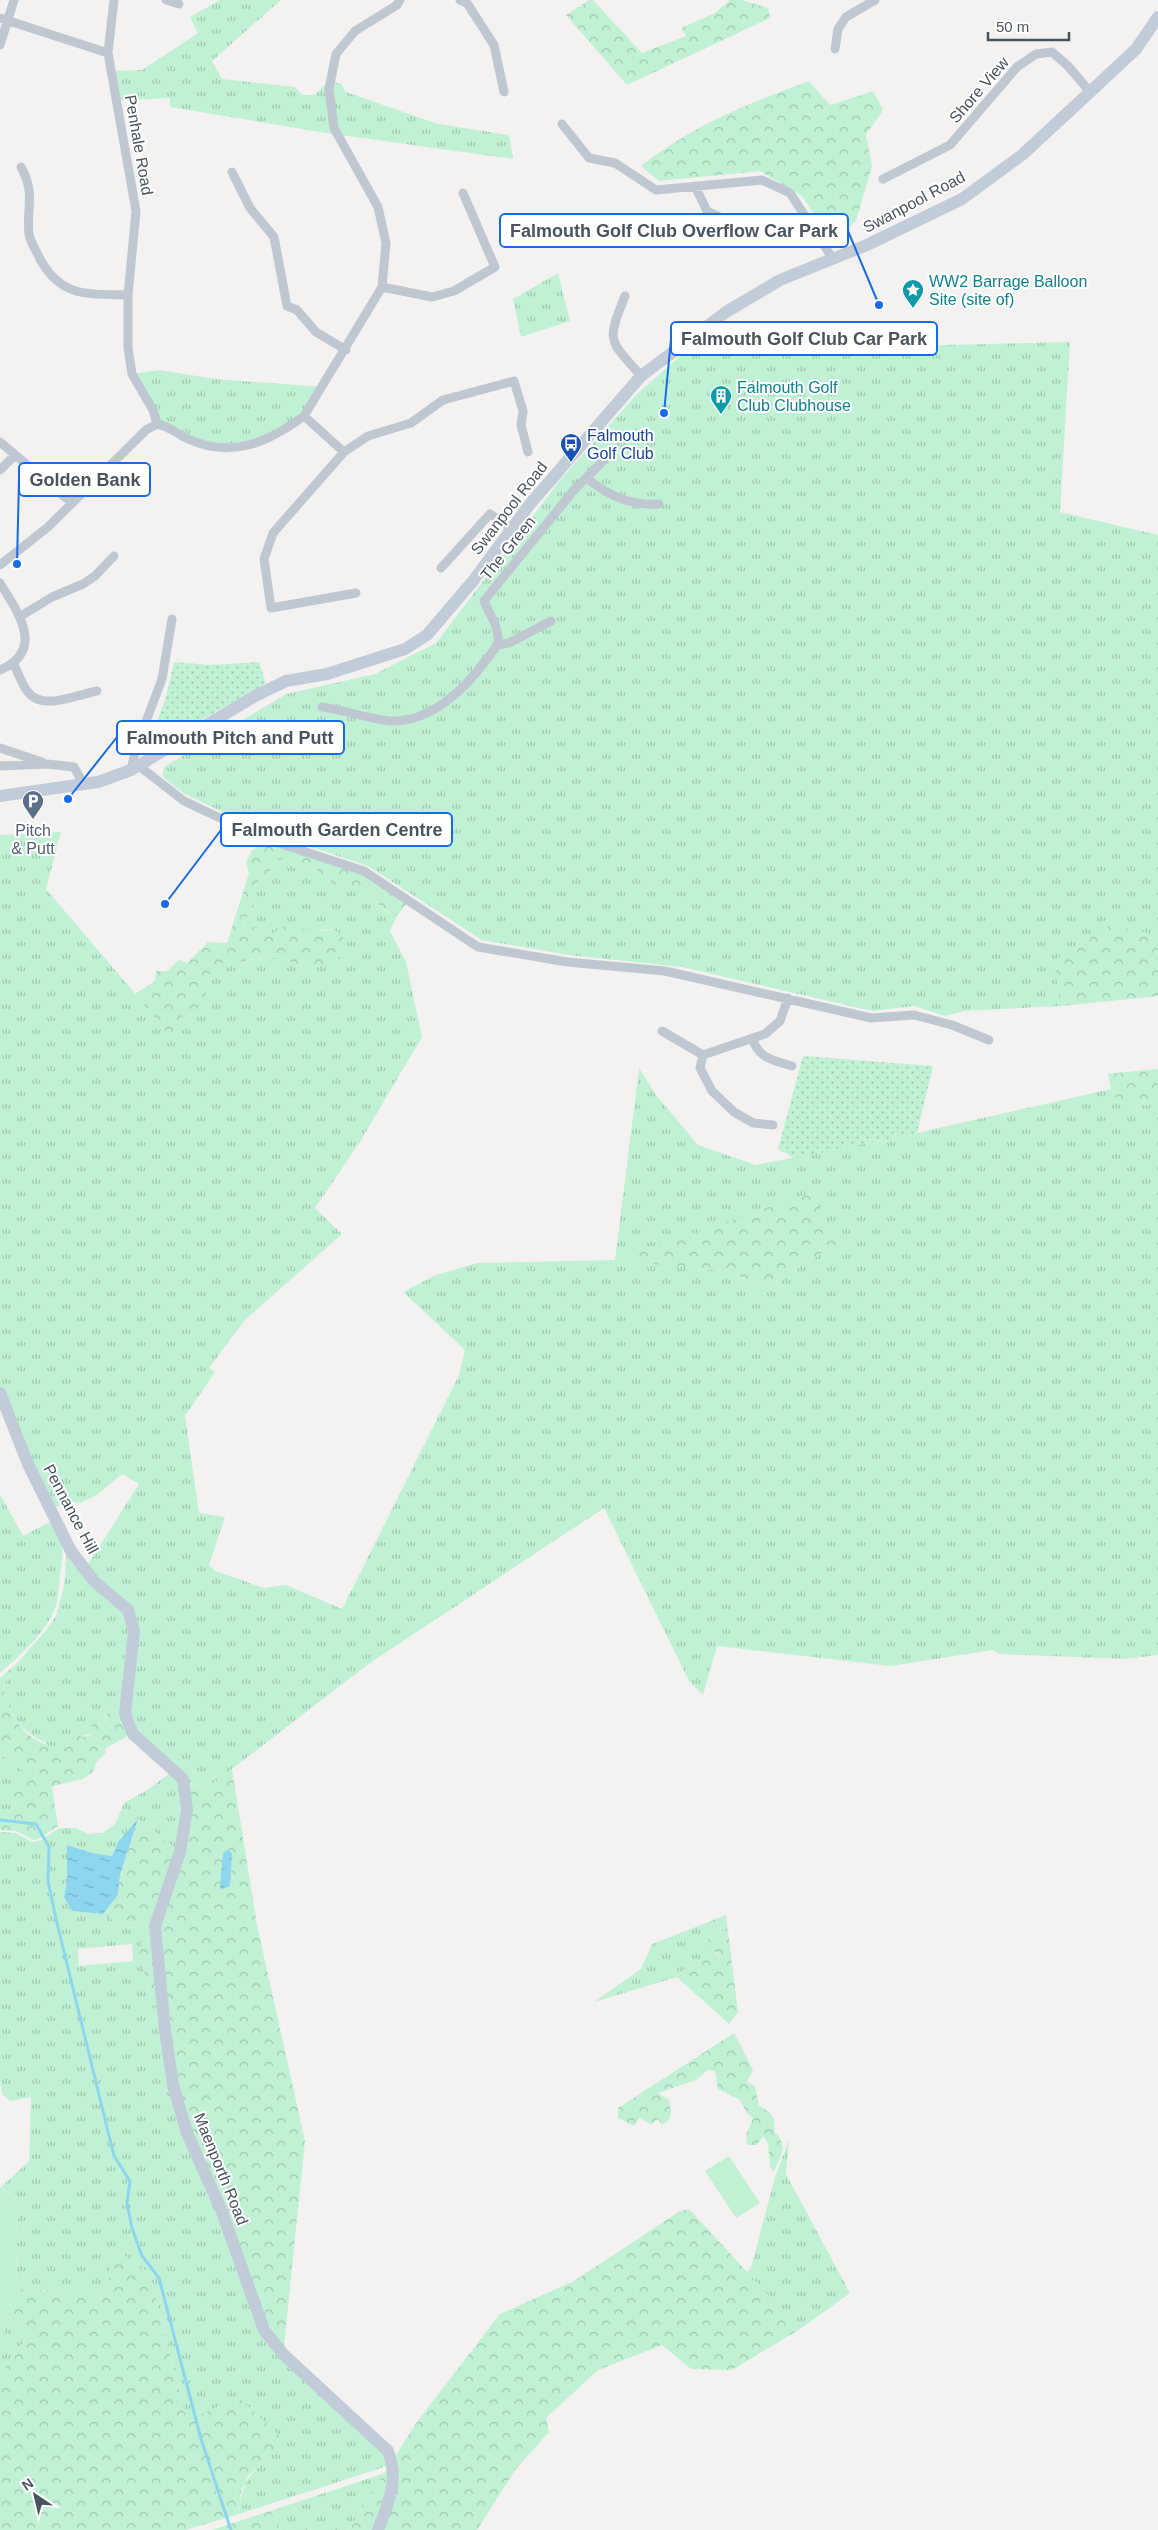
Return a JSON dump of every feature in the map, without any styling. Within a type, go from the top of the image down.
[{"type":"street","points":[[0,45],[3,20],[14,0]]},
{"type":"street","name":"Penhale Road","points":[[114,0],[108,53],[136,211],[128,295],[128,348],[132,374],[153,410],[156,424]]},
{"type":"street","points":[[166,0],[179,4]]},
{"type":"street","points":[[0,565],[42,533],[146,430],[156,424],[164,426],[189,440],[204,444],[242,447],[260,443],[304,416],[346,350],[382,287],[386,243],[378,207],[334,128],[330,89],[336,54],[355,31],[397,6],[400,0]]},
{"type":"street","points":[[460,0],[467,3],[494,45],[504,92]]},
{"type":"street","points":[[835,49],[838,29],[846,17],[875,0]]},
{"type":"street","name":"Swanpool Road","points":[[0,796],[98,782],[135,768],[257,695],[286,681],[327,674],[405,649],[420,640],[436,628],[511,528],[641,376],[726,312],[780,280],[867,245],[962,199],[1022,155],[1090,92],[1136,49],[1158,17]]},
{"type":"street","points":[[3,20],[108,53]]},
{"type":"street","name":"Shore View","points":[[882,179],[950,146],[967,129],[1018,67],[1036,54],[1052,52],[1068,66],[1090,92]]},
{"type":"street","points":[[562,124],[589,158],[615,163],[656,190],[762,180],[790,192],[833,259]]},
{"type":"street","points":[[21,167],[30,186],[29,235],[42,262],[63,287],[86,294],[128,295]]},
{"type":"street","points":[[232,172],[250,208],[274,237],[287,306],[297,310],[316,332],[346,350]]},
{"type":"street","points":[[694,186],[708,211],[752,232]]},
{"type":"street","points":[[382,287],[432,298],[454,291],[495,267],[463,193]]},
{"type":"street","points":[[625,296],[612,328],[614,346],[641,376]]},
{"type":"street","points":[[356,593],[271,608],[264,559],[274,533],[344,452],[368,436],[411,423],[443,400],[514,381],[523,412],[521,425],[528,452]]},
{"type":"street","points":[[304,416],[344,452]]},
{"type":"street","points":[[0,442],[72,503]]},
{"type":"street","points":[[0,470],[15,455]]},
{"type":"street","name":"The Green","points":[[497,645],[498,631],[484,601],[586,478],[607,457]]},
{"type":"street","points":[[586,478],[615,498],[641,504],[659,504]]},
{"type":"street","points":[[441,568],[490,514],[511,528]]},
{"type":"street","points":[[21,616],[52,597],[83,584],[95,576],[114,556]]},
{"type":"street","points":[[0,583],[21,616],[26,631],[23,649],[14,664],[0,670]]},
{"type":"street","points":[[172,619],[162,679],[136,748],[135,768],[184,801],[260,837],[364,871],[478,947],[567,962],[665,971],[871,1018],[914,1015],[952,1025],[989,1040]]},
{"type":"street","points":[[322,707],[394,721],[414,717],[438,707],[456,694],[475,675],[497,645],[509,643],[550,621]]},
{"type":"street","points":[[14,664],[25,688],[35,698],[52,701],[97,691]]},
{"type":"street","points":[[0,748],[47,764]]},
{"type":"street","points":[[0,766],[47,764],[74,767],[84,785]]},
{"type":"street","points":[[662,1031],[703,1055],[765,1034],[780,1021],[788,998]]},
{"type":"street","points":[[752,1038],[756,1050],[771,1060],[792,1066]]},
{"type":"street","points":[[703,1055],[700,1068],[712,1091],[734,1112],[753,1122],[773,1125]]},
{"type":"street","name":"Pennance Hill","points":[[0,1393],[28,1464],[71,1551],[94,1582],[128,1610],[134,1631],[125,1714],[133,1734],[174,1769]]},
{"type":"street","name":"Maenporth Road","points":[[174,1769],[183,1779],[187,1810],[180,1852],[155,1926],[165,2030],[173,2085],[187,2133],[222,2212],[264,2330],[283,2354],[388,2451],[393,2466],[394,2481],[378,2530]]},
{"type":"green space","points":[[220,0],[281,0],[212,61],[222,79],[295,87],[302,95],[315,95],[328,81],[341,84],[346,92],[438,124],[509,135],[513,159],[326,133],[170,107],[170,98],[116,101],[111,71],[142,70],[198,33],[190,17]]},
{"type":"green space","points":[[589,0],[593,0],[642,53],[686,36],[681,28],[715,13],[730,0],[741,0],[768,8],[770,18],[627,85],[566,15]]},
{"type":"green space","points":[[809,81],[830,105],[873,91],[883,110],[866,135],[872,166],[856,221],[833,242],[802,196],[760,171],[659,181],[641,166],[700,127],[764,98]]},
{"type":"green space","points":[[558,273],[570,321],[521,337],[513,299]]},
{"type":"green space","name":"Falmouth Golf Club","points":[[1070,342],[1060,512],[1158,535],[1158,996],[1060,1006],[964,1011],[945,1016],[914,1006],[872,1011],[682,967],[569,955],[482,940],[368,866],[263,831],[183,793],[162,776],[164,767],[286,694],[375,674],[436,643],[560,480],[637,394],[686,351]]},
{"type":"green space","points":[[159,370],[216,379],[322,387],[304,416],[260,443],[221,447],[157,424],[132,374]]},
{"type":"green space","points":[[174,662],[209,665],[259,662],[266,683],[158,745],[154,729],[166,697]]},
{"type":"green space","points":[[61,832],[46,889],[171,1036],[184,1014],[201,1001],[202,980],[234,954],[241,962],[274,958],[290,961],[307,968],[334,929],[268,936],[244,929],[245,920],[254,908],[252,898],[255,884],[269,875],[273,862],[285,858],[298,871],[312,867],[339,881],[354,884],[370,883],[374,896],[381,908],[397,916],[390,931],[406,962],[422,1037],[358,1145],[315,1208],[342,1234],[244,1321],[209,1368],[215,1372],[185,1416],[199,1513],[225,1517],[209,1565],[216,1571],[264,1588],[286,1585],[342,1609],[459,1375],[465,1350],[403,1292],[436,1275],[477,1263],[615,1260],[639,1068],[656,1095],[698,1145],[756,1165],[917,1133],[1111,1089],[1108,1074],[1158,1069],[1158,1655],[1126,1659],[1000,1654],[993,1650],[891,1666],[717,1646],[703,1695],[689,1681],[604,1508],[370,1663],[211,1785],[196,1784],[185,1787],[134,1733],[126,1714],[129,1610],[85,1569],[139,1484],[122,1474],[97,1495],[80,1503],[68,1501],[50,1511],[0,1393],[0,835]],"holes":[[[840,1242],[764,1289],[731,1272],[616,1259]]]},
{"type":"green space","points":[[272,840],[364,871],[409,900],[397,916],[378,904],[370,883],[360,885],[354,891],[332,886],[330,879],[312,867],[298,871],[285,858],[273,862],[269,875],[255,884],[252,898],[254,908],[245,920],[244,929],[256,927],[268,936],[283,927],[325,931],[334,929],[343,936],[347,952],[332,962],[307,969],[290,961],[274,958],[241,962],[234,955],[202,980],[207,988],[201,1001],[206,1010],[184,1014],[171,1037],[135,994],[155,981],[156,971],[167,971],[179,960],[187,963],[208,942],[227,943],[249,873],[246,862],[252,850]]},
{"type":"green space","points":[[1110,925],[1158,935],[1158,996],[1060,1006],[1054,960]]},
{"type":"green space","points":[[803,1056],[933,1066],[917,1133],[794,1158],[778,1149]]},
{"type":"green space","points":[[1158,1069],[1158,1104],[1138,1106],[1113,1096],[1108,1074]]},
{"type":"green space","points":[[810,1193],[840,1242],[764,1289],[731,1272],[615,1260]]},
{"type":"green space","points":[[0,1494],[23,1536],[51,1521],[61,1542],[62,1552],[57,1602],[48,1622],[34,1641],[0,1673]]},
{"type":"green space","points":[[67,1548],[126,1611],[131,1631],[124,1710],[109,1709],[103,1724],[97,1730],[58,1748],[35,1737],[21,1726],[8,1704],[3,1686],[18,1662],[56,1616],[64,1586]]},
{"type":"green space","points":[[18,1662],[3,1686],[10,1710],[32,1738],[55,1746],[68,1746],[69,1739],[75,1735],[82,1737],[91,1735],[91,1727],[97,1720],[105,1722],[109,1709],[120,1707],[131,1734],[106,1748],[105,1754],[96,1762],[91,1774],[79,1780],[52,1787],[58,1826],[34,1840],[16,1831],[0,1830],[0,1811],[11,1811],[16,1802],[11,1794],[20,1783],[28,1778],[13,1761],[0,1755],[0,1678]]},
{"type":"green space","points":[[0,1755],[13,1761],[29,1778],[11,1811],[0,1811]]},
{"type":"green space","points":[[232,1769],[257,1925],[305,2141],[284,2346],[264,2330],[173,2085],[139,1951],[142,1940],[155,1926],[126,1928],[103,1914],[118,1895],[120,1875],[138,1819],[179,1851],[185,1787],[196,1784],[211,1785]]},
{"type":"green space","points":[[174,1770],[182,1779],[179,1851],[138,1819],[118,1842],[112,1856],[92,1853],[67,1845],[67,1882],[64,1897],[72,1911],[103,1914],[126,1928],[155,1926],[139,1951],[173,2085],[264,2330],[374,2436],[390,2465],[239,2514],[244,2488],[250,2476],[269,2458],[187,2422],[150,2274],[114,2248],[107,2293],[16,2289],[18,2202],[1,2187],[29,2161],[31,2097],[10,2101],[2,2094],[0,2079],[0,1832],[15,1833],[33,1842],[41,1840],[59,1828],[76,1828],[89,1834],[102,1833],[115,1824],[124,1803],[149,1789]],"holes":[[[132,1944],[133,1961],[79,1966],[78,1949]]]},
{"type":"green space","points":[[726,1915],[728,1931],[711,1933],[716,1953],[720,1955],[719,1960],[699,1960],[690,1964],[677,1977],[594,2002],[641,1969],[652,1944]]},
{"type":"green space","points":[[728,1931],[738,2012],[729,2024],[677,1977],[690,1964],[700,1960],[719,1960],[720,1955],[706,1944],[711,1933]]},
{"type":"green space","points":[[734,2033],[753,2070],[747,2082],[755,2086],[759,2106],[772,2115],[774,2131],[781,2142],[782,2151],[774,2172],[770,2167],[768,2143],[763,2136],[757,2145],[747,2145],[746,2135],[753,2118],[747,2113],[739,2099],[718,2089],[715,2071],[708,2070],[696,2080],[658,2093],[669,2100],[671,2112],[669,2120],[662,2125],[658,2119],[651,2124],[639,2118],[634,2126],[618,2118],[618,2108]]},
{"type":"green space","points":[[789,2140],[786,2174],[850,2293],[800,2329],[746,2273],[751,2268],[775,2177]]},
{"type":"green space","points":[[729,2156],[760,2203],[736,2218],[705,2171]]},
{"type":"green space","points":[[0,2187],[18,2202],[16,2289],[7,2316],[0,2348]]},
{"type":"green space","points":[[689,2209],[800,2329],[732,2370],[691,2369],[662,2345],[598,2370],[546,2418],[549,2432],[515,2470],[477,2530],[348,2530],[419,2419],[500,2314],[574,2281],[680,2211]]},
{"type":"green space","points":[[114,2248],[150,2274],[187,2421],[238,2397],[281,2437],[269,2458],[249,2475],[241,2491],[239,2514],[185,2530],[0,2530],[0,2374],[29,2334],[7,2316],[16,2289],[107,2293]]},
{"type":"green space","points":[[7,2316],[29,2334],[0,2374],[0,2348]]},
{"type":"green space","points":[[385,2473],[348,2530],[281,2530],[270,2511]]},
{"type":"green space","points":[[270,2511],[281,2530],[212,2530]]},
{"type":"water","points":[[138,1819],[120,1875],[118,1895],[103,1914],[72,1911],[64,1897],[67,1882],[67,1845],[92,1853],[112,1856],[118,1842]]},
{"type":"water","points":[[228,1850],[232,1853],[230,1886],[222,1889],[220,1887],[223,1853]]},
{"type":"waterway","points":[[0,1820],[36,1824],[49,1847],[48,1881],[56,1919],[114,2156],[130,2181],[127,2203],[132,2228],[142,2256],[159,2278],[201,2439],[231,2530]]},
{"type":"place","name":"Falmouth Golf Club Overflow Car Park","points":[[879,305]]},
{"type":"place","name":"WW2 Barrage Balloon Site (site of)","points":[[913,309]]},
{"type":"place","name":"Falmouth Golf Club Car Park","points":[[664,413]]},
{"type":"place","name":"Falmouth Golf Club Clubhouse","points":[[721,415]]},
{"type":"place","name":"Falmouth Golf Club","points":[[571,463]]},
{"type":"place","name":"Golden Bank","points":[[17,564]]},
{"type":"place","name":"Falmouth Pitch and Putt","points":[[68,799]]},
{"type":"place","name":"Pitch & Putt","points":[[33,820]]},
{"type":"place","name":"Falmouth Garden Centre","points":[[165,904]]}]
